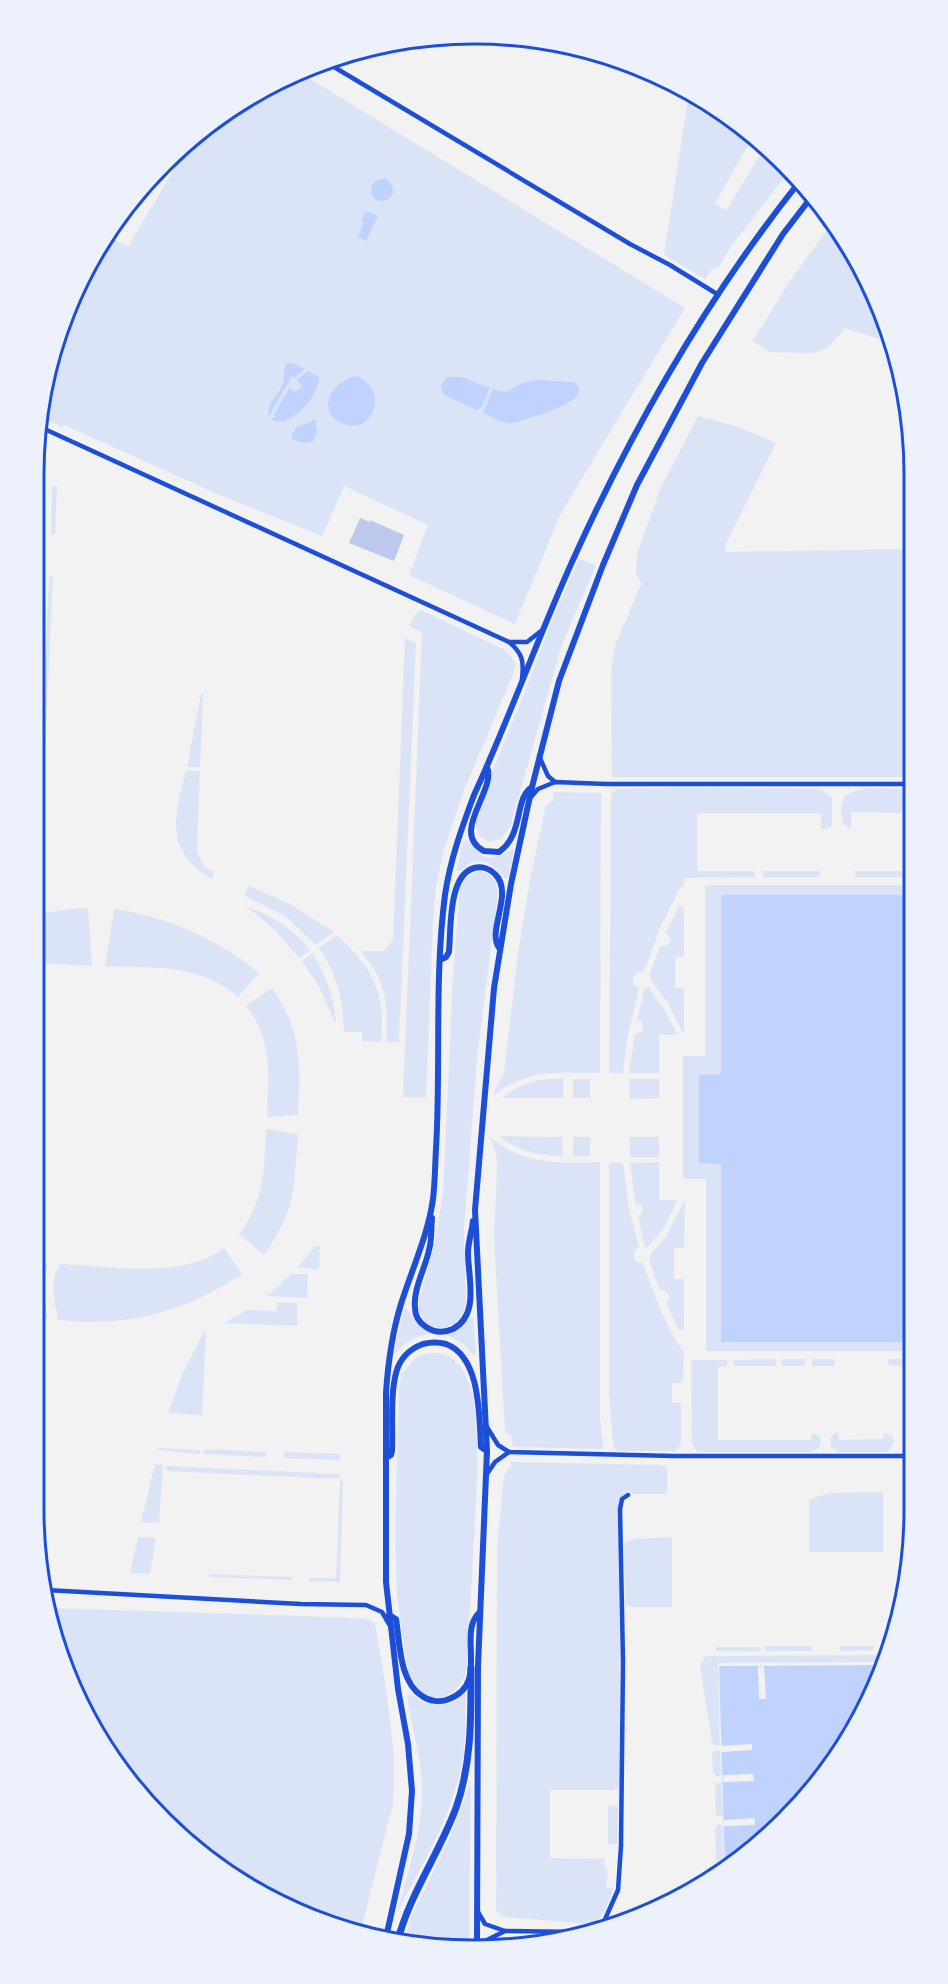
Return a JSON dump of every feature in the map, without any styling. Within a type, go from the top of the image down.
[{"type":"main road","points":[[795,187],[717,294],[639,426],[576,553],[464,820],[445,894],[440,960],[438,1116],[430,1243],[416,1294],[417,1318],[430,1330],[447,1331],[460,1325],[468,1312],[470,1299],[468,1250],[475,1210],[494,988],[529,798],[559,681],[603,565],[637,485],[702,363],[783,234],[808,202]]},
{"type":"main road","points":[[487,767],[489,777],[472,826],[474,842],[484,851],[500,852],[511,841],[524,795],[532,787]]},
{"type":"main road","points":[[440,960],[449,952],[457,884],[462,876],[473,868],[486,868],[493,871],[500,879],[502,896],[495,941],[500,949]]},
{"type":"main road","points":[[387,1931],[409,1834],[412,1791],[408,1744],[389,1615],[385,1521],[386,1393],[391,1346],[433,1199]]},
{"type":"main road","points":[[475,1210],[487,1427],[487,1474],[479,1613],[477,1940]]},
{"type":"main road","points":[[386,1458],[391,1455],[392,1451],[393,1392],[396,1373],[408,1352],[428,1342],[439,1342],[450,1346],[466,1360],[476,1388],[481,1448],[487,1451]]},
{"type":"main road","points":[[400,1934],[410,1901],[442,1838],[463,1786],[468,1766],[471,1735],[472,1624],[479,1613]]},
{"type":"main road","points":[[389,1615],[396,1619],[405,1673],[410,1685],[424,1697],[441,1701],[457,1695],[464,1689],[471,1668]]},
{"type":"street","points":[[334,67],[717,294]]},
{"type":"street","points":[[46,430],[509,642],[521,654],[524,662],[520,687]]},
{"type":"street","points":[[509,642],[527,642],[543,629]]},
{"type":"street","points":[[539,756],[548,776],[555,782]]},
{"type":"street","points":[[529,798],[537,789],[555,782],[904,784]]},
{"type":"street","points":[[487,1427],[498,1445],[509,1452],[673,1456],[904,1456]]},
{"type":"street","points":[[487,1474],[495,1462],[509,1452]]},
{"type":"street","points":[[605,1920],[618,1890],[621,1852],[623,1662],[621,1509],[622,1499],[628,1495]]},
{"type":"street","points":[[51,1590],[366,1605],[382,1612],[390,1628]]},
{"type":"street","points":[[476,1906],[484,1924],[505,1932],[558,1932]]},
{"type":"street","points":[[487,1940],[505,1932]]},
{"type":"shaded area","points":[[307,77],[685,308],[561,513],[515,624],[409,575],[428,525],[344,486],[322,536],[215,493],[47,419],[66,336],[88,284],[114,239],[128,247],[174,169],[172,168],[190,150],[235,116]]},
{"type":"shaded area","points":[[688,100],[691,106],[732,129],[749,143],[715,203],[726,211],[761,153],[785,177],[732,245],[718,268],[712,269],[705,279],[664,255]]},
{"type":"shaded area","points":[[828,229],[860,284],[883,340],[845,328],[827,348],[814,353],[770,352],[753,341],[789,282]]},
{"type":"shaded area","points":[[698,416],[738,427],[776,443],[725,546],[725,552],[904,549],[904,777],[612,777],[611,671],[615,646],[641,584],[636,573],[637,554],[660,489]]},
{"type":"shaded area","points":[[52,486],[57,486],[55,535],[51,534]]},
{"type":"shaded area","points":[[579,559],[596,565],[561,647],[510,827],[501,839],[489,842],[479,835],[475,821],[551,623]]},
{"type":"shaded area","points":[[49,576],[53,576],[44,773],[44,687]]},
{"type":"shaded area","points":[[421,610],[505,650],[515,662],[514,672],[464,790],[443,852],[436,886],[426,1098],[403,1097],[422,632],[409,626],[415,614]]},
{"type":"shaded area","points":[[405,638],[416,643],[399,1042],[386,1042],[387,1016],[384,994],[376,974],[361,951],[384,951],[393,940]]},
{"type":"shaded area","points":[[201,694],[203,694],[200,767],[187,767]]},
{"type":"shaded area","points":[[186,771],[200,771],[197,853],[205,867],[214,872],[212,879],[186,856],[176,831],[178,802]]},
{"type":"shaded area","points":[[617,789],[821,789],[832,798],[832,825],[821,829],[821,813],[697,813],[697,871],[754,871],[755,877],[684,878],[684,885],[679,890],[661,926],[644,972],[638,972],[633,977],[633,984],[639,988],[627,1039],[623,1073],[609,1073],[611,794]]},
{"type":"shaded area","points":[[866,789],[904,790],[904,813],[851,812],[851,829],[844,825],[841,811],[843,801],[848,794]]},
{"type":"shaded area","points":[[553,792],[601,793],[600,1073],[557,1073],[531,1076],[506,1087],[493,1096],[504,1073],[518,953],[531,875],[546,805],[553,801]]},
{"type":"shaded area","points":[[467,839],[477,851],[486,857],[498,856],[514,850],[508,878],[506,879],[490,864],[479,861],[468,865],[461,871],[456,871],[463,842]]},
{"type":"shaded area","points":[[478,871],[487,873],[493,878],[498,893],[477,1059],[464,1230],[466,1303],[461,1317],[453,1325],[443,1328],[433,1327],[425,1321],[419,1312],[419,1300],[434,1246],[443,1194],[453,973],[460,888],[464,879]]},
{"type":"shaded area","points":[[763,871],[820,871],[820,877],[762,877]]},
{"type":"shaded area","points":[[855,871],[904,871],[904,877],[855,877]]},
{"type":"shaded area","points":[[705,885],[904,885],[904,895],[721,895],[721,1075],[699,1075],[699,1163],[721,1163],[722,1342],[904,1342],[904,1351],[706,1351],[706,1179],[683,1179],[683,1056],[705,1056]]},
{"type":"shaded area","points":[[249,886],[290,904],[334,932],[316,945],[285,916],[245,896]]},
{"type":"shaded area","points":[[680,905],[684,908],[684,956],[675,957],[675,988],[684,988],[684,1035],[668,1003],[649,975],[660,946],[665,946],[670,942],[666,932]]},
{"type":"shaded area","points":[[246,906],[281,924],[296,935],[310,950],[299,958],[276,931]]},
{"type":"shaded area","points":[[88,908],[92,966],[44,964],[44,913]]},
{"type":"shaded area","points":[[114,909],[154,917],[191,931],[226,949],[259,973],[238,997],[208,978],[175,969],[105,966]]},
{"type":"shaded area","points":[[337,935],[360,959],[374,982],[381,1009],[381,1042],[362,1041],[362,1032],[344,1032],[335,977],[319,948]]},
{"type":"shaded area","points":[[313,953],[329,987],[336,1024],[318,985],[302,961]]},
{"type":"shaded area","points":[[648,987],[664,1009],[678,1035],[659,1035],[659,1073],[629,1073],[635,1034],[641,1032],[643,1026],[642,1022],[637,1019],[645,988]]},
{"type":"shaded area","points":[[272,988],[282,1004],[294,1034],[299,1064],[298,1115],[267,1117],[268,1073],[265,1046],[255,1019],[246,1006]]},
{"type":"shaded area","points":[[563,1078],[563,1098],[502,1098],[516,1088],[531,1082]]},
{"type":"shaded area","points":[[573,1079],[590,1079],[590,1098],[573,1098]]},
{"type":"shaded area","points":[[629,1079],[659,1079],[659,1098],[630,1099]]},
{"type":"shaded area","points":[[266,1129],[298,1134],[292,1198],[282,1225],[264,1255],[239,1234],[254,1209],[262,1184]]},
{"type":"shaded area","points":[[499,1136],[562,1137],[563,1156],[529,1152]]},
{"type":"shaded area","points":[[490,1137],[516,1153],[542,1161],[600,1162],[600,1416],[603,1449],[513,1447],[511,1436],[505,1432],[494,1240],[497,1168],[496,1153]]},
{"type":"shaded area","points":[[573,1137],[590,1137],[590,1156],[573,1156]]},
{"type":"shaded area","points":[[630,1137],[659,1137],[659,1157],[630,1157]]},
{"type":"shaded area","points":[[659,1162],[659,1200],[677,1200],[665,1226],[647,1248],[638,1216],[642,1213],[642,1206],[635,1203],[630,1163]]},
{"type":"shaded area","points":[[609,1163],[623,1163],[629,1210],[639,1247],[634,1252],[634,1258],[637,1262],[643,1263],[667,1324],[684,1351],[683,1380],[680,1383],[672,1383],[672,1403],[681,1403],[681,1443],[675,1451],[618,1451],[613,1445],[609,1394]]},
{"type":"shaded area","points":[[685,1200],[684,1248],[674,1248],[674,1279],[684,1279],[684,1329],[679,1331],[666,1303],[669,1295],[660,1290],[649,1260],[651,1254],[665,1238]]},
{"type":"shaded area","points":[[315,1246],[320,1246],[319,1269],[297,1268]]},
{"type":"shaded area","points":[[224,1248],[242,1274],[199,1298],[177,1307],[131,1319],[107,1322],[58,1320],[53,1285],[60,1264],[145,1269],[167,1268],[207,1258]]},
{"type":"shaded area","points":[[44,1264],[48,1264],[44,1279]]},
{"type":"shaded area","points":[[291,1274],[308,1274],[307,1298],[267,1296]]},
{"type":"shaded area","points":[[44,1297],[48,1318],[44,1317]]},
{"type":"shaded area","points":[[278,1302],[297,1303],[297,1326],[224,1323],[247,1310],[276,1311]]},
{"type":"shaded area","points":[[406,1308],[416,1322],[433,1333],[413,1339],[396,1353],[394,1352]]},
{"type":"shaded area","points":[[473,1317],[476,1354],[474,1356],[460,1342],[443,1334],[457,1329]]},
{"type":"shaded area","points":[[206,1332],[202,1415],[168,1413],[183,1372]]},
{"type":"shaded area","points":[[439,1353],[449,1356],[461,1367],[473,1395],[478,1464],[467,1667],[457,1689],[449,1695],[440,1697],[422,1692],[408,1672],[397,1596],[395,1530],[399,1387],[402,1374],[415,1358],[424,1354]]},
{"type":"shaded area","points":[[776,1359],[776,1366],[734,1366],[734,1360]]},
{"type":"shaded area","points":[[782,1359],[805,1359],[805,1366],[782,1366]]},
{"type":"shaded area","points":[[812,1359],[834,1359],[834,1366],[812,1366]]},
{"type":"shaded area","points":[[888,1359],[904,1359],[904,1444],[903,1366],[888,1365]]},
{"type":"shaded area","points":[[691,1360],[727,1360],[727,1366],[718,1367],[718,1440],[811,1440],[812,1433],[819,1436],[821,1442],[819,1448],[810,1452],[701,1452],[695,1450],[692,1443]]},
{"type":"shaded area","points":[[838,1433],[839,1440],[883,1439],[884,1433],[892,1436],[894,1441],[890,1450],[886,1452],[838,1452],[831,1447],[830,1439]]},
{"type":"shaded area","points":[[159,1448],[200,1450],[200,1454],[158,1450]]},
{"type":"shaded area","points":[[204,1449],[266,1452],[266,1457],[204,1454]]},
{"type":"shaded area","points":[[284,1452],[340,1454],[340,1460],[284,1458]]},
{"type":"shaded area","points":[[511,1462],[662,1465],[667,1469],[667,1491],[663,1494],[627,1494],[621,1497],[619,1502],[620,1783],[614,1790],[550,1790],[550,1858],[607,1859],[603,1863],[608,1871],[606,1887],[613,1888],[603,1913],[591,1924],[506,1917],[500,1915],[496,1909],[497,1548],[504,1476],[511,1467]]},
{"type":"shaded area","points":[[155,1464],[163,1465],[159,1523],[141,1522]]},
{"type":"shaded area","points":[[166,1466],[340,1474],[340,1479],[166,1471]]},
{"type":"shaded area","points":[[340,1481],[343,1481],[340,1582],[309,1581],[309,1578],[336,1578]]},
{"type":"shaded area","points":[[883,1492],[883,1552],[809,1552],[809,1500],[828,1493]]},
{"type":"shaded area","points":[[138,1537],[156,1538],[150,1574],[130,1573]]},
{"type":"shaded area","points":[[672,1537],[672,1607],[625,1605],[624,1547],[626,1542],[633,1539]]},
{"type":"shaded area","points":[[209,1574],[292,1577],[291,1580],[209,1577]]},
{"type":"shaded area","points":[[55,1608],[331,1617],[367,1619],[375,1623],[394,1756],[393,1804],[362,1926],[309,1908],[259,1883],[212,1852],[190,1834],[150,1794],[132,1772],[101,1725],[76,1675]]},
{"type":"shaded area","points":[[765,1646],[812,1646],[812,1651],[765,1651]]},
{"type":"shaded area","points":[[840,1646],[874,1646],[874,1650],[840,1651]]},
{"type":"shaded area","points":[[716,1647],[761,1647],[761,1651],[716,1651]]},
{"type":"shaded area","points":[[879,1655],[877,1662],[718,1663],[720,1745],[712,1743],[700,1665],[706,1656]]},
{"type":"shaded area","points":[[466,1693],[464,1748],[455,1792],[438,1834],[397,1913],[413,1853],[422,1792],[407,1696],[411,1694],[425,1702],[438,1705],[452,1702]]},
{"type":"shaded area","points":[[720,1751],[721,1776],[713,1773],[712,1753]]},
{"type":"shaded area","points":[[471,1781],[469,1940],[446,1940],[406,1935],[411,1917],[451,1835]]},
{"type":"shaded area","points":[[716,1783],[721,1783],[723,1816],[716,1816]]},
{"type":"shaded area","points":[[608,1805],[618,1806],[617,1844],[608,1844]]},
{"type":"shaded area","points":[[720,1824],[723,1827],[724,1861],[717,1866],[715,1829]]},
{"type":"water","points":[[382,179],[390,182],[393,190],[390,198],[382,201],[374,198],[371,190],[374,182]]},
{"type":"water","points":[[366,211],[378,216],[366,241],[358,237],[363,223],[361,221]]},
{"type":"water","points":[[287,363],[293,363],[305,369],[294,378],[292,376],[269,416],[270,404],[282,386]]},
{"type":"water","points":[[308,371],[319,377],[318,385],[309,402],[302,410],[286,420],[270,419],[275,417],[289,388],[294,392],[302,387],[297,380]]},
{"type":"water","points":[[357,376],[368,383],[375,402],[368,419],[360,425],[351,426],[333,417],[328,406],[335,388],[345,380]]},
{"type":"water","points":[[448,377],[462,377],[490,388],[481,408],[476,410],[443,394],[441,385]]},
{"type":"water","points":[[538,380],[574,382],[579,388],[579,393],[564,405],[516,422],[503,422],[483,413],[493,389],[506,392],[522,383]]},
{"type":"water","points":[[316,420],[317,432],[313,442],[304,443],[293,440],[291,434],[296,428]]},
{"type":"water","points":[[721,895],[904,895],[904,1342],[721,1342],[721,1164],[699,1163],[699,1075],[721,1074]]},
{"type":"water","points":[[876,1665],[847,1725],[816,1772],[798,1794],[758,1834],[725,1860],[719,1666]]},
{"type":"pier","points":[[764,1666],[766,1699],[759,1699],[758,1667]]},
{"type":"pier","points":[[752,1744],[752,1750],[722,1752],[721,1746]]},
{"type":"pier","points":[[753,1774],[754,1781],[723,1782],[723,1775]]},
{"type":"pier","points":[[755,1818],[755,1825],[724,1826],[724,1820]]},
{"type":"building","points":[[360,518],[404,535],[394,561],[349,543]]}]
